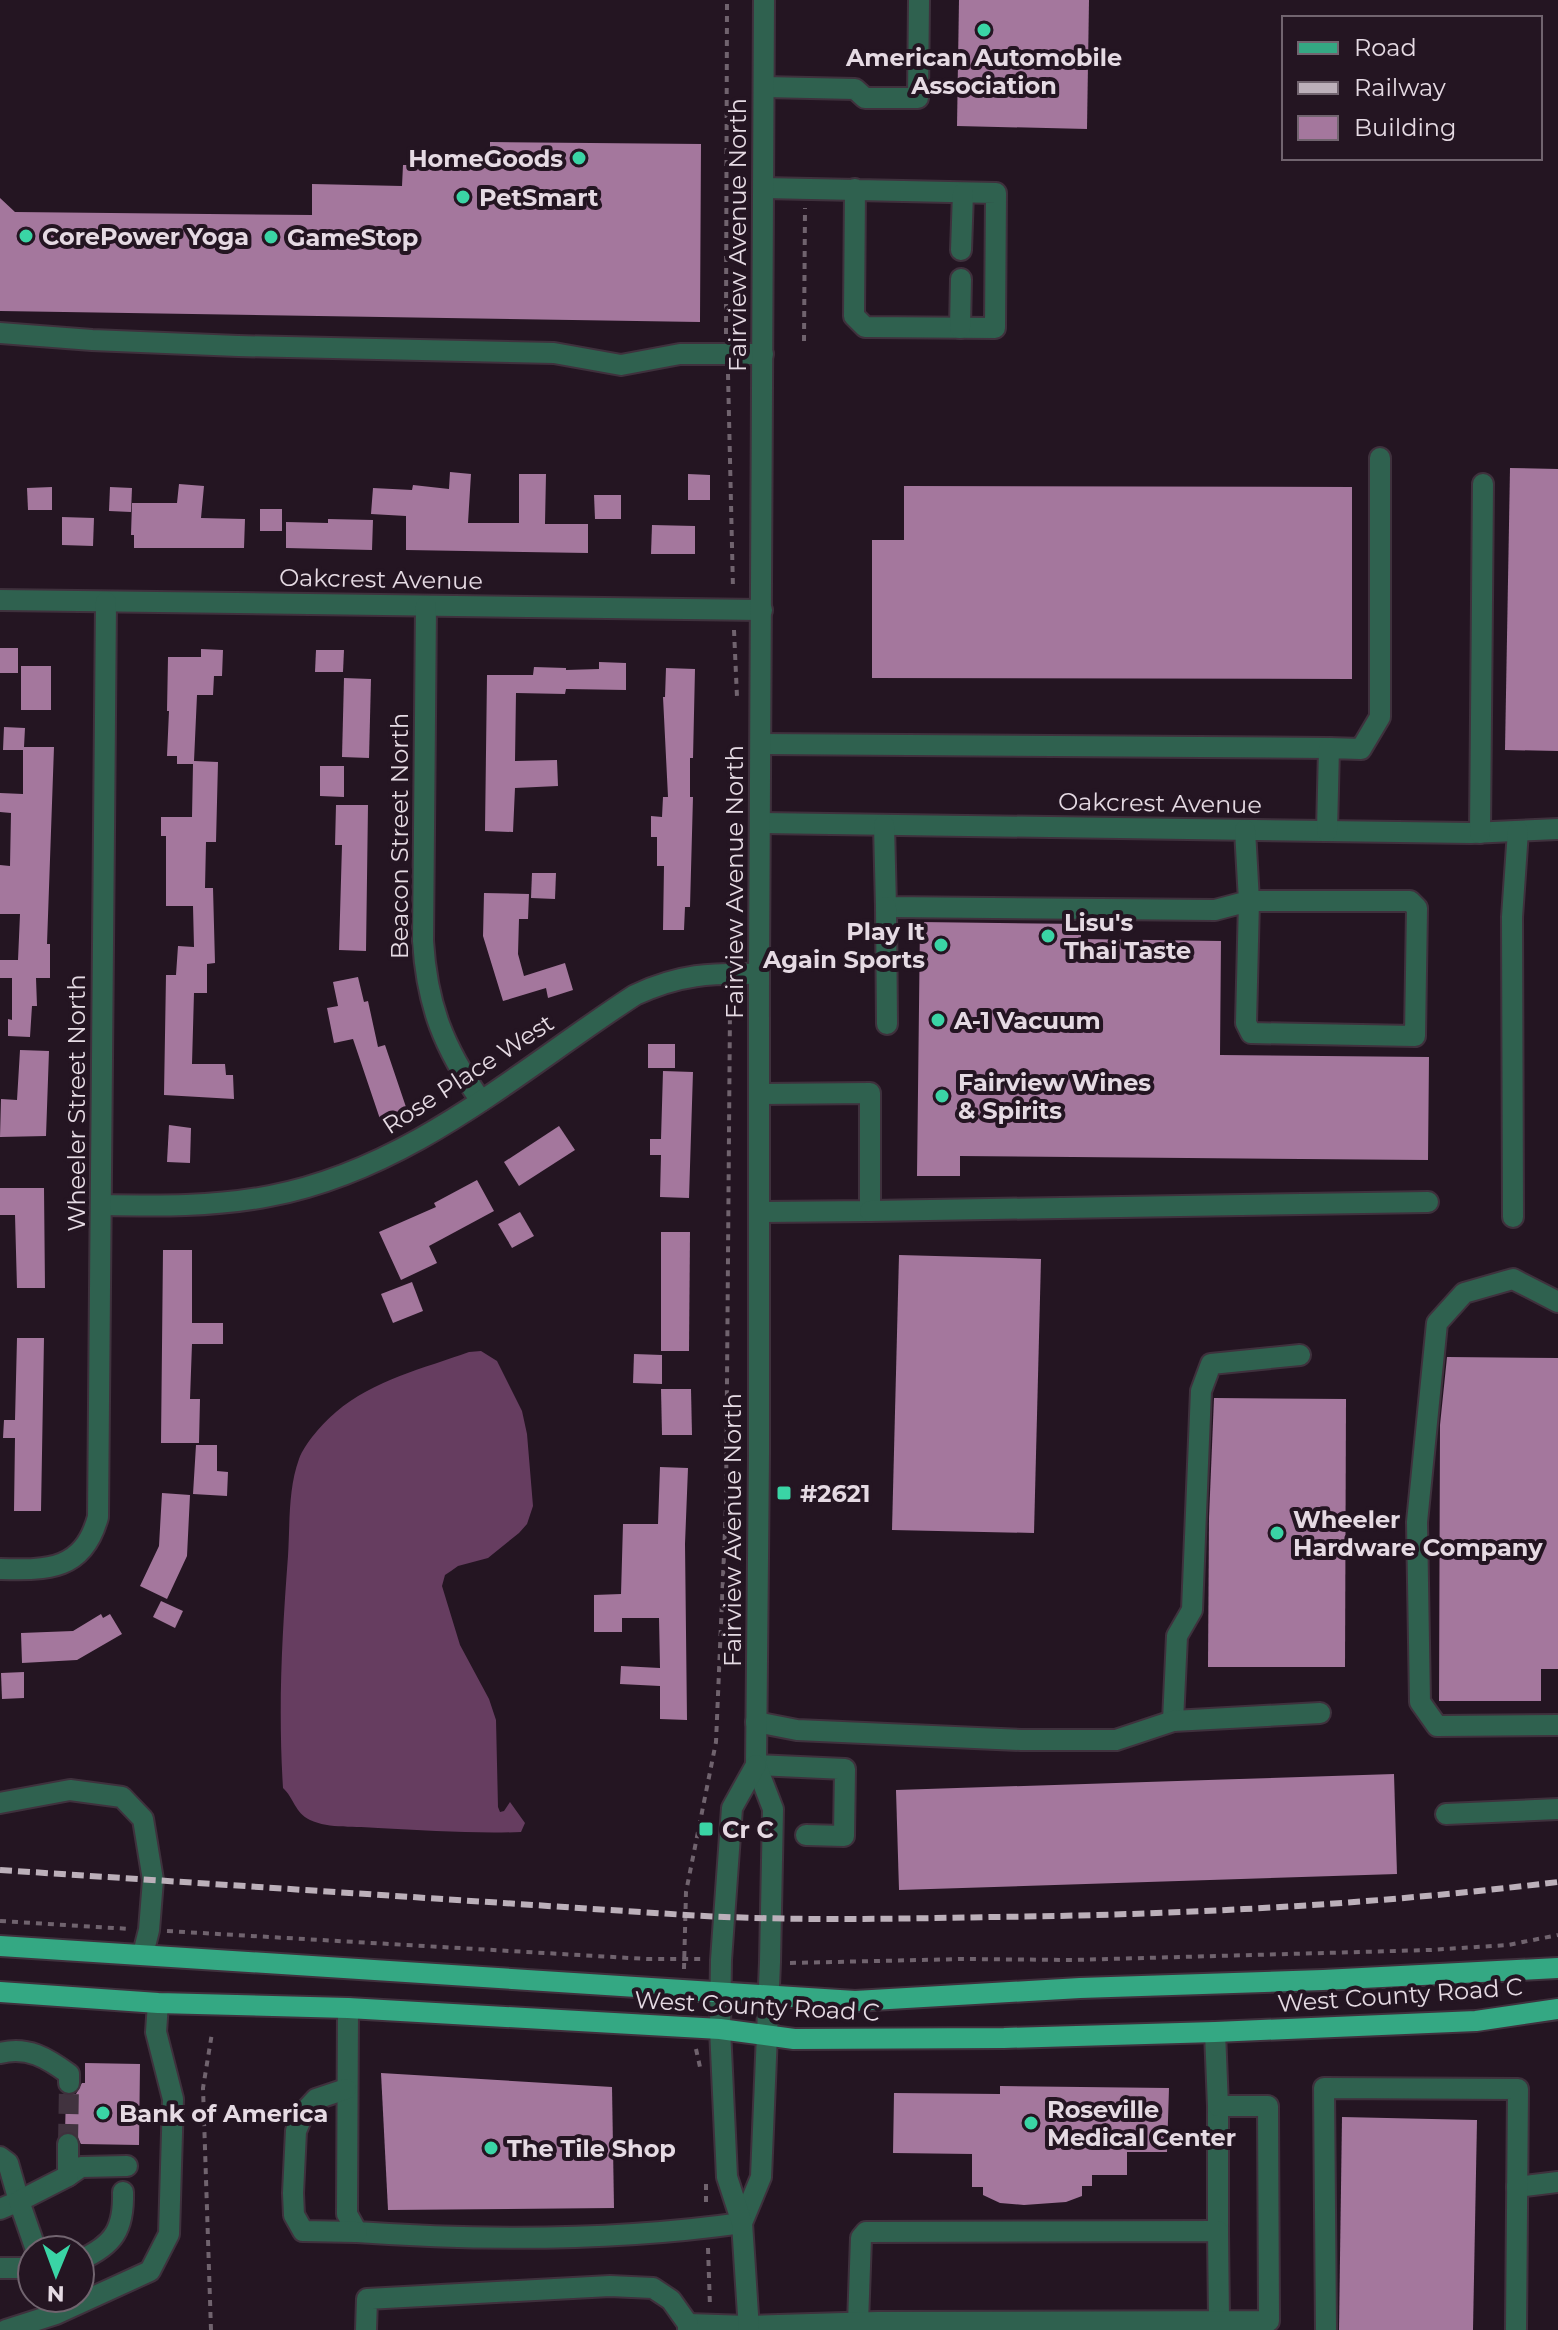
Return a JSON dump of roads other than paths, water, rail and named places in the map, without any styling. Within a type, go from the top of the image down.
[{"type":"main road","name":"West County Road C","points":[[0,1946],[855,2001],[1080,1988],[1558,1968]]},
{"type":"main road","name":"West County Road C","points":[[0,1992],[158,2003],[348,2008],[720,2029],[794,2039],[870,2040],[1215,2032],[1476,2021],[1558,2009]]},
{"type":"street","name":"Fairview Avenue North","points":[[742,2223],[761,2177],[773,1809],[756,1765],[764,0]]},
{"type":"street","points":[[764,87],[855,89],[865,98],[918,98],[919,0]]},
{"type":"street","points":[[764,188],[855,189],[996,193],[995,328],[865,327],[858,322],[854,316],[855,189]]},
{"type":"street","points":[[961,250],[963,193]]},
{"type":"street","points":[[960,328],[961,279]]},
{"type":"street","points":[[0,333],[238,346],[554,353],[621,365],[680,354],[763,354]]},
{"type":"street","points":[[761,744],[1361,749],[1380,717],[1380,458]]},
{"type":"street","points":[[1480,833],[1483,484]]},
{"type":"street","name":"Oakcrest Avenue","points":[[0,600],[762,610]]},
{"type":"street","name":"Wheeler Street North","points":[[0,1569],[38,1570],[71,1560],[84,1549],[98,1517],[106,602]]},
{"type":"street","name":"Beacon Street North","points":[[426,606],[425,976],[433,1012],[446,1046],[481,1101]]},
{"type":"street","points":[[1327,831],[1329,748]]},
{"type":"street","name":"Oakcrest Avenue","points":[[760,823],[1480,833],[1558,829]]},
{"type":"street","points":[[884,825],[887,1024]]},
{"type":"street","points":[[886,907],[1215,910],[1249,901],[1410,901],[1417,908],[1415,1036],[1251,1033],[1246,1023],[1249,901],[1245,830]]},
{"type":"street","points":[[1513,1217],[1512,917],[1518,831]]},
{"type":"street","name":"Rose Place West","points":[[101,1205],[220,1204],[272,1196],[323,1183],[372,1165],[411,1145],[635,995],[660,983],[688,976],[759,974]]},
{"type":"street","points":[[759,1094],[870,1093],[870,1211]]},
{"type":"street","points":[[759,1212],[1428,1202]]},
{"type":"street","points":[[1558,1302],[1513,1279],[1464,1293],[1437,1323],[1417,1522],[1420,1702],[1437,1726],[1558,1725]]},
{"type":"street","points":[[1173,1721],[1177,1636],[1192,1610],[1201,1391],[1211,1364],[1300,1355]]},
{"type":"street","points":[[756,1722],[797,1730],[1021,1740],[1116,1740],[1173,1721],[1320,1713]]},
{"type":"street","name":"Fairview Avenue North","points":[[748,2328],[742,2223],[727,2177],[720,2029],[732,1808],[756,1765]]},
{"type":"street","points":[[756,1765],[845,1769],[844,1836],[806,1835]]},
{"type":"street","points":[[0,1803],[70,1790],[122,1797],[143,1819],[153,1880],[149,1930],[143,1954]]},
{"type":"street","points":[[1446,1814],[1558,1809]]},
{"type":"street","points":[[96,2291],[150,2271],[169,2234],[173,2099],[156,2032],[158,2003]]},
{"type":"street","points":[[348,2008],[347,2214],[357,2232]]},
{"type":"street","points":[[1215,2032],[1219,2320]]},
{"type":"street","points":[[0,2053],[11,2050],[39,2053],[69,2074],[69,2083]]},
{"type":"street","points":[[1326,2330],[1324,2088],[1518,2089],[1516,2330]]},
{"type":"street","points":[[346,2089],[316,2099],[304,2112],[296,2131],[294,2215],[303,2231],[418,2236],[585,2236],[674,2232],[742,2223]]},
{"type":"street","points":[[366,2330],[367,2299],[610,2286],[653,2288],[671,2300],[688,2327],[748,2328],[858,2323],[1025,2326],[1219,2320],[1269,2325],[1268,2106],[1218,2106]]},
{"type":"street","points":[[68,2144],[68,2176]]},
{"type":"street","points":[[0,2157],[8,2163],[10,2205],[27,2234]]},
{"type":"street","points":[[10,2205],[81,2167],[127,2166]]},
{"type":"street","points":[[1517,2187],[1558,2182]]},
{"type":"street","points":[[96,2251],[110,2243],[121,2225],[123,2192]]},
{"type":"street","points":[[858,2323],[861,2238],[866,2232],[1218,2231]]},
{"type":"street","points":[[27,2324],[36,2314]]},
{"type":"street","points":[[6,2330],[27,2324],[45,2314]]},
{"type":"tunnel","points":[[68,2144],[69,2083]]},
{"type":"railway","points":[[0,1870],[686,1915],[800,1919],[1203,1911],[1345,1903],[1558,1882]]},
{"type":"place","name":"American Automobile Association","points":[[984,30]]},
{"type":"place","name":"HomeGoods","points":[[579,158]]},
{"type":"place","name":"PetSmart","points":[[463,197]]},
{"type":"place","name":"CorePower Yoga","points":[[26,236]]},
{"type":"place","name":"GameStop","points":[[271,237]]},
{"type":"place","name":"Lisu's Thai Taste","points":[[1048,936]]},
{"type":"place","name":"Play It Again Sports","points":[[941,945]]},
{"type":"place","name":"A-1 Vacuum","points":[[938,1020]]},
{"type":"place","name":"Fairview Wines & Spirits","points":[[942,1096]]},
{"type":"place","name":"#2621","points":[[784,1493]]},
{"type":"place","name":"Wheeler Hardware Company","points":[[1277,1533]]},
{"type":"place","name":"Cr C","points":[[706,1829]]},
{"type":"place","name":"Bank of America","points":[[103,2113]]},
{"type":"place","name":"Roseville Medical Center","points":[[1031,2123]]},
{"type":"place","name":"The Tile Shop","points":[[491,2148]]}]
